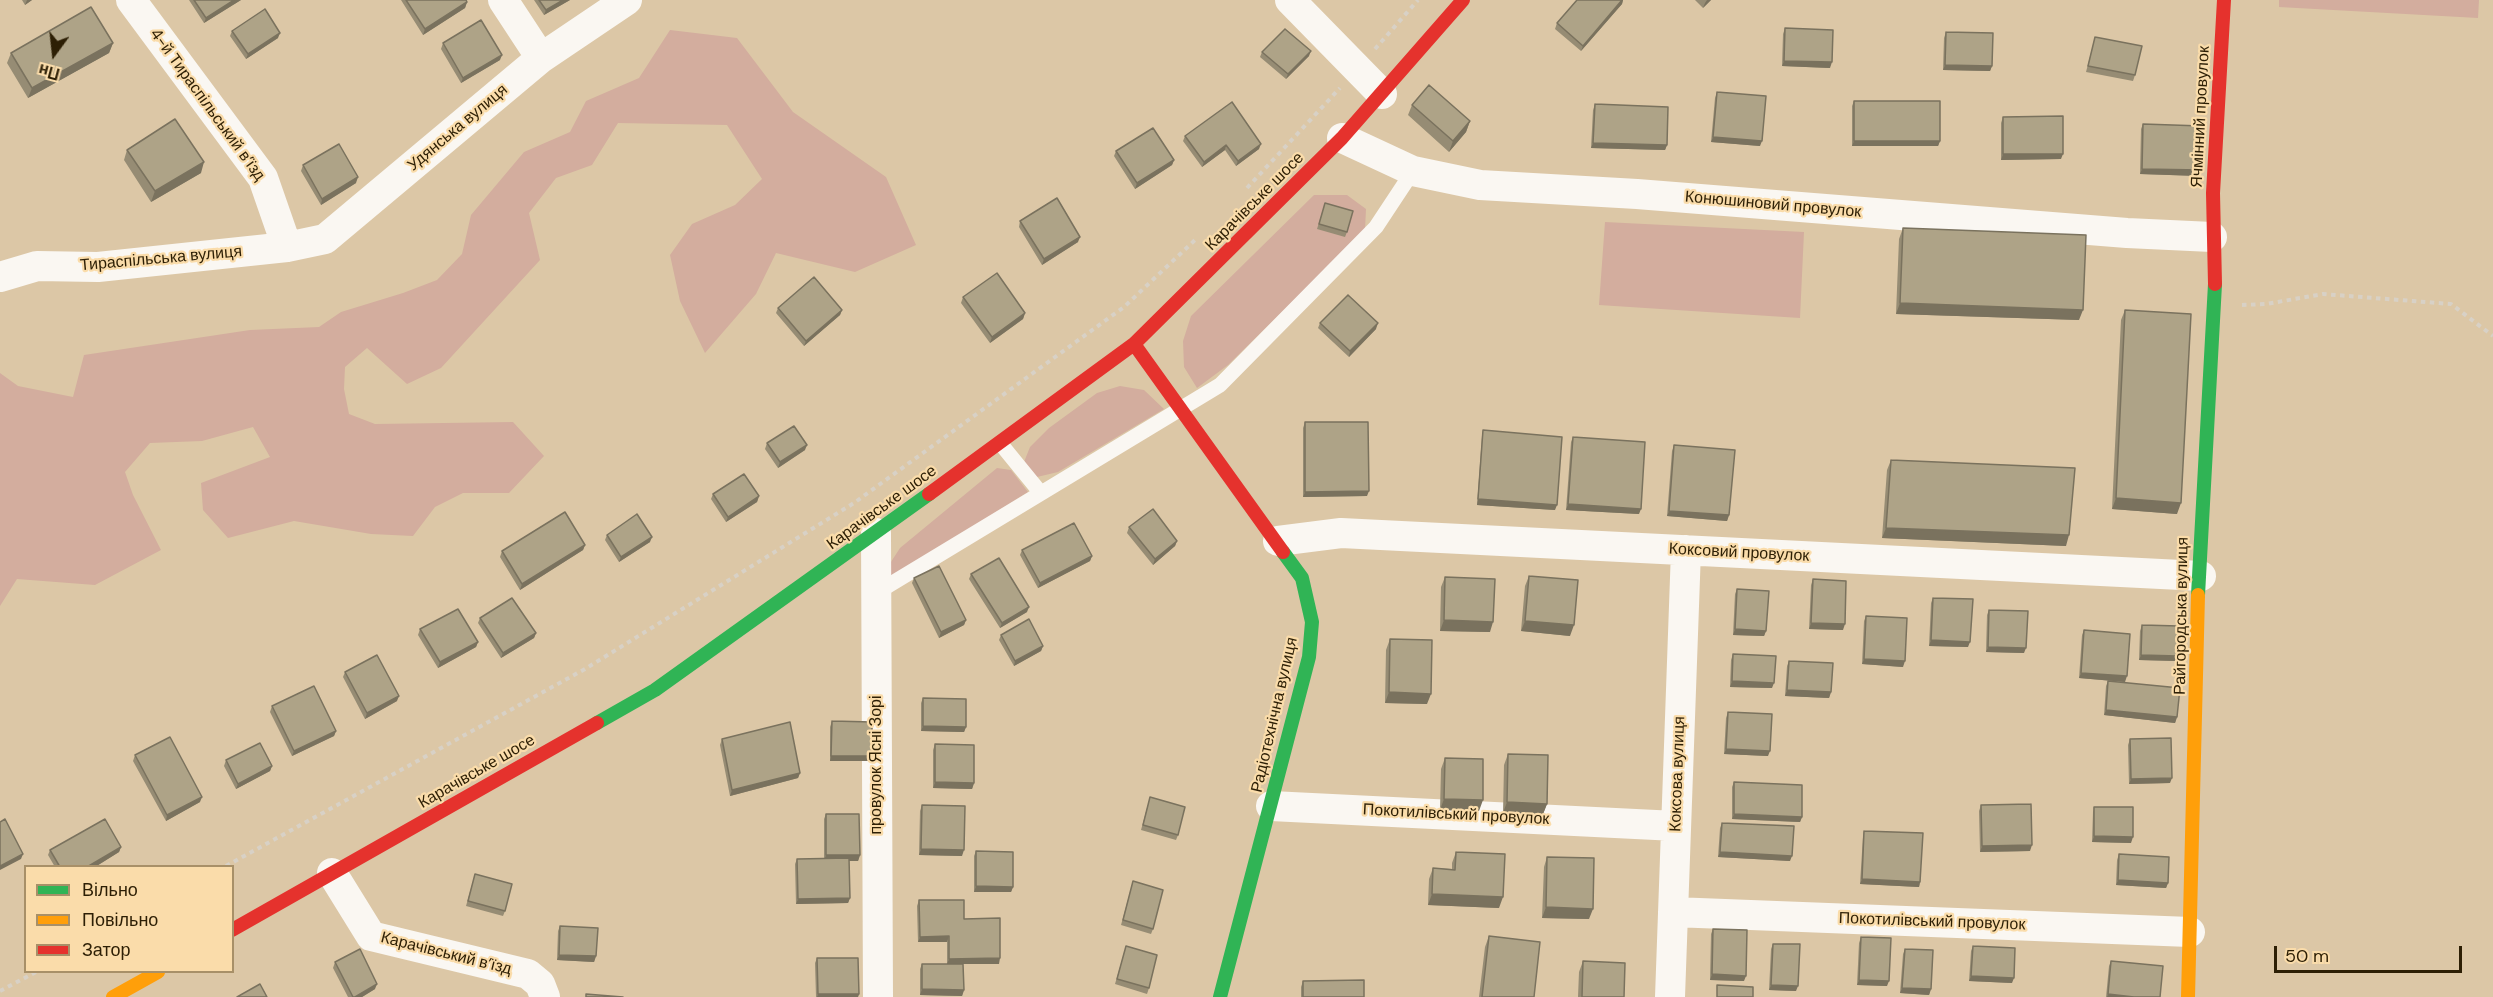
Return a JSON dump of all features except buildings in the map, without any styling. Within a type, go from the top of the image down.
[{"type":"main road","name":"Карачівське шосе","points":[[234,929],[655,690],[876,533],[1134,344],[1342,138],[1463,0]]},
{"type":"main road","name":"Ячмінний провулок","points":[[2212,237],[2224,0]]},
{"type":"main road","name":"Райгородська вулиця","points":[[2188,997],[2201,576],[2199,558],[2215,305],[2212,237]]},
{"type":"main road","name":"Радіотехнічна вулиця","points":[[1134,344],[1278,541],[1302,578],[1312,622],[1309,657],[1220,997]]},
{"type":"main road","points":[[113,997],[156,973]]},
{"type":"street","name":"4-й Тираспільський в’їзд","points":[[130,0],[263,178],[287,247]]},
{"type":"street","points":[[503,0],[541,58]]},
{"type":"street","name":"Удянська вулиця","points":[[287,247],[325,240],[541,58],[627,0]]},
{"type":"street","points":[[1290,0],[1382,94]]},
{"type":"street","name":"Конюшиновий провулок","points":[[1342,138],[1413,171],[1480,185],[1637,194],[2127,233],[2212,237]]},
{"type":"street","name":"Тираспільська вулиця","points":[[0,277],[37,266],[98,267],[287,247]]},
{"type":"street","name":"провулок Ясні Зорі","points":[[876,533],[878,997]]},
{"type":"street","name":"Коксовий провулок","points":[[1278,541],[1341,533],[2201,576]]},
{"type":"street","name":"Коксова вулиця","points":[[1670,997],[1686,550]]},
{"type":"street","name":"Покотилівський провулок","points":[[1271,806],[1676,826]]},
{"type":"street","name":"Карачівський в’їзд","points":[[332,873],[371,936],[528,974],[540,984],[545,997]]},
{"type":"street","name":"Покотилівський провулок","points":[[1673,912],[2190,932]]},
{"type":"lane","points":[[876,593],[1220,385],[1376,227],[1413,171]]},
{"type":"lane","points":[[1000,443],[1040,492]]},
{"type":"path","points":[[1245,190],[1358,70],[1418,0]]},
{"type":"path","points":[[230,865],[585,669],[854,502],[1124,307],[1196,238]]},
{"type":"path","points":[[2215,305],[2266,304],[2323,294],[2451,304],[2493,336]]},
{"type":"path","points":[[0,991],[34,973]]},
{"type":"shaded area","points":[[2279,0],[2479,0],[2478,18],[2279,7]]},
{"type":"shaded area","points":[[670,30],[737,38],[793,112],[886,177],[916,245],[855,272],[776,253],[756,294],[705,353],[680,301],[670,255],[692,224],[735,205],[762,179],[727,125],[618,123],[592,165],[556,178],[529,213],[540,260],[441,368],[407,384],[367,348],[345,367],[344,389],[349,414],[375,424],[513,422],[544,456],[509,493],[463,493],[435,507],[413,536],[371,534],[294,521],[228,538],[203,510],[201,483],[270,457],[253,427],[202,441],[150,443],[125,472],[133,495],[161,550],[95,585],[17,579],[0,606],[0,373],[18,386],[73,397],[84,355],[250,330],[319,327],[341,312],[437,280],[462,254],[471,215],[524,152],[570,132],[586,101],[639,78]]},
{"type":"shaded area","points":[[1314,195],[1347,195],[1366,209],[1365,230],[1228,365],[1197,388],[1184,367],[1183,341],[1191,316]]},
{"type":"shaded area","points":[[1605,222],[1804,232],[1800,318],[1599,305]]},
{"type":"shaded area","points":[[1120,386],[1144,390],[1164,409],[1058,472],[1037,477],[1024,462],[1030,447],[1049,428],[1097,393]]},
{"type":"shaded area","points":[[997,468],[1011,470],[1028,492],[890,579],[889,565],[900,548]]},
{"type":"traffic: fast","points":[[2198,595],[2215,284]]},
{"type":"traffic: fast","points":[[597,723],[655,690],[929,494]]},
{"type":"traffic: fast","points":[[1220,997],[1309,657],[1312,622],[1302,578],[1283,552]]},
{"type":"traffic: slow","points":[[2188,997],[2198,595]]},
{"type":"traffic: slow","points":[[113,997],[156,973]]},
{"type":"traffic: jam","points":[[1134,344],[1342,138],[1463,0]]},
{"type":"traffic: jam","points":[[2215,284],[2213,193],[2224,0]]},
{"type":"traffic: jam","points":[[929,494],[1134,344],[1283,552]]},
{"type":"traffic: jam","points":[[234,929],[597,723]]}]
